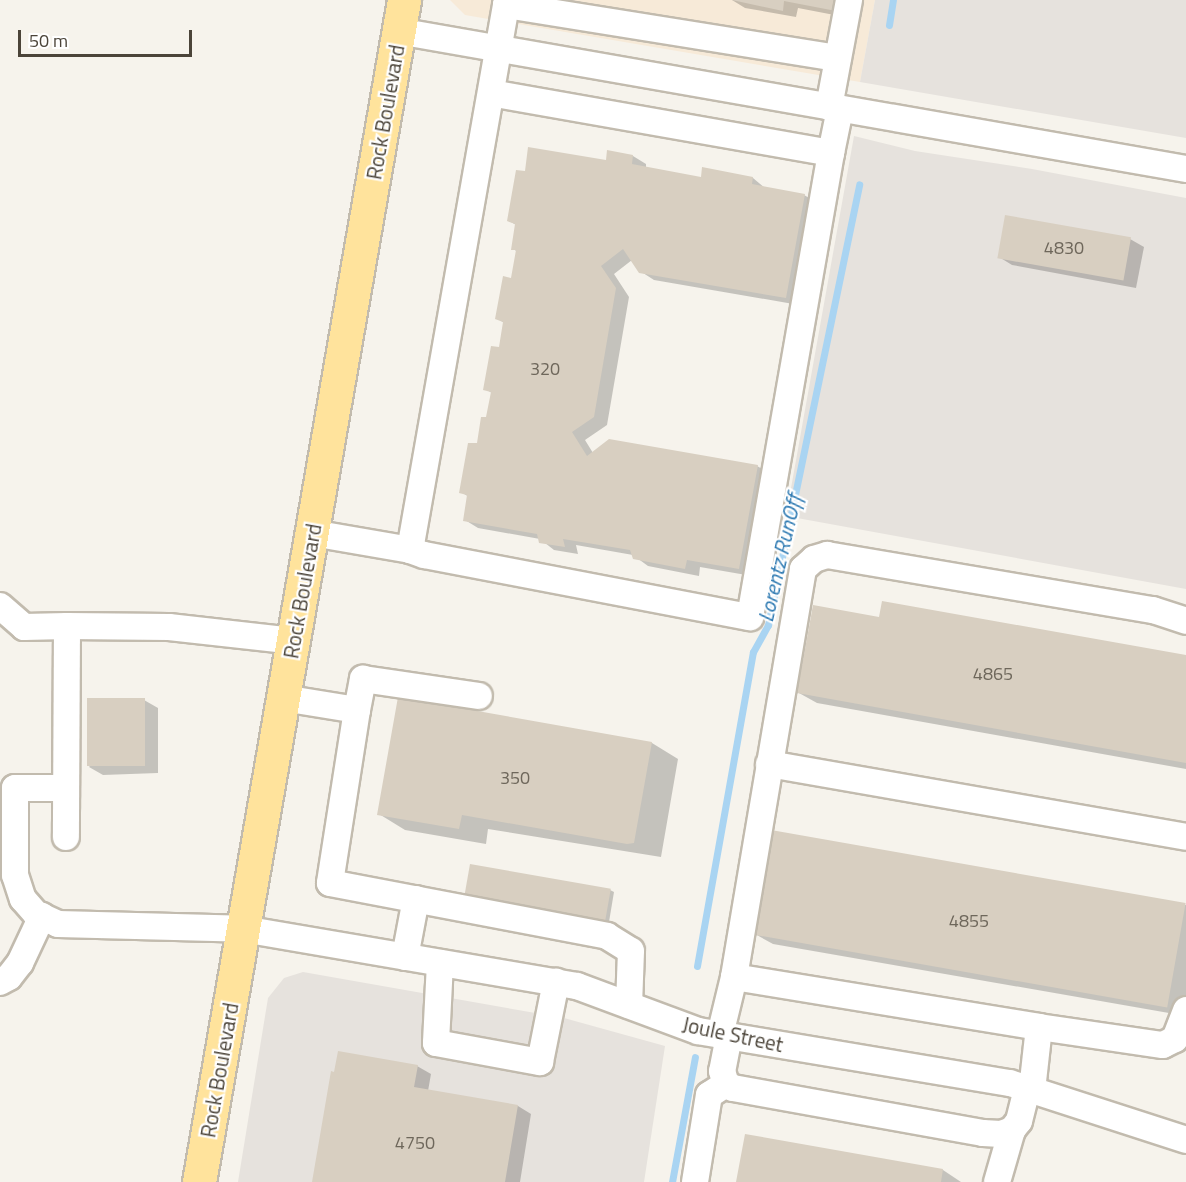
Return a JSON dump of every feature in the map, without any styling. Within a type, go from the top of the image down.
[{"type":"main road","name":"Rock Boulevard","points":[[199,1182],[401,16]]},
{"type":"street","points":[[312,533],[750,617],[831,153],[838,58],[849,0]]},
{"type":"street","points":[[410,550],[507,3],[838,58]]},
{"type":"street","points":[[401,16],[499,49],[1186,169]]},
{"type":"street","points":[[491,93],[831,153]]},
{"type":"street","points":[[1011,1130],[1001,1134],[983,1133],[733,1088],[726,1084],[722,1071],[725,1035],[803,569],[814,559],[827,555],[1153,610],[1186,621]]},
{"type":"street","points":[[0,606],[24,627],[169,627],[293,641]]},
{"type":"street","points":[[66,837],[64,788],[67,626]]},
{"type":"street","points":[[479,696],[363,679],[330,883],[607,936],[631,951],[629,1005]]},
{"type":"street","points":[[283,698],[357,710]]},
{"type":"street","points":[[769,764],[1186,837]]},
{"type":"street","points":[[0,982],[9,977],[20,963],[42,916],[23,899],[15,874],[15,788],[64,788]]},
{"type":"street","points":[[405,957],[416,899]]},
{"type":"street","name":"Joule Street","points":[[42,916],[58,924],[243,929],[577,986],[698,1031],[1010,1083],[1186,1140]]},
{"type":"street","points":[[440,963],[436,1043],[540,1062],[556,982]]},
{"type":"street","points":[[734,977],[1163,1045],[1175,1039],[1186,1010]]},
{"type":"street","points":[[997,1182],[1011,1130],[1019,1121],[1029,1090],[1039,1027]]},
{"type":"street","points":[[695,1182],[709,1095],[726,1084]]},
{"type":"shaded area","points":[[450,0],[875,0],[860,82],[465,15]]},
{"type":"shaded area","points":[[875,0],[1186,0],[1186,138],[860,82]]},
{"type":"shaded area","points":[[854,136],[915,151],[1032,169],[1186,198],[1186,589],[786,516]]},
{"type":"shaded area","points":[[303,972],[564,1018],[665,1046],[644,1182],[238,1182],[268,998],[284,978]]},
{"type":"building","points":[[732,0],[838,0],[836,11],[784,1],[783,11]]},
{"type":"building","points":[[528,147],[606,160],[607,150],[633,155],[632,164],[701,177],[702,167],[753,177],[752,184],[805,194],[786,298],[639,273],[623,249],[601,266],[616,288],[594,417],[572,432],[587,456],[609,439],[758,465],[739,569],[687,560],[685,569],[633,559],[630,550],[563,539],[565,547],[539,543],[537,534],[463,521],[467,495],[459,493],[468,443],[477,443],[481,417],[486,417],[491,392],[483,390],[491,346],[499,347],[503,322],[495,319],[503,276],[511,278],[516,250],[511,250],[515,224],[507,221],[516,170],[525,171]]},
{"type":"building","points":[[1005,215],[1131,237],[1123,281],[997,258]]},
{"type":"building","points":[[882,601],[1186,655],[1186,763],[797,693],[813,605],[879,617]]},
{"type":"building","points":[[398,697],[652,742],[634,843],[627,844],[462,815],[459,829],[377,815]]},
{"type":"building","points":[[87,698],[145,698],[145,766],[87,766]]},
{"type":"building","points":[[771,830],[1186,903],[1167,1007],[753,934]]},
{"type":"building","points":[[470,864],[611,889],[604,927],[463,902]]},
{"type":"building","points":[[338,1051],[418,1065],[414,1087],[518,1105],[505,1182],[312,1182],[331,1071],[334,1072]]},
{"type":"building","points":[[745,1134],[943,1169],[941,1182],[736,1182]]},
{"type":"waterway","name":"Lorentz RunOff","points":[[889,25],[893,0]]},
{"type":"waterway","name":"Lorentz RunOff","points":[[697,966],[753,652],[768,625],[859,184]]},
{"type":"waterway","name":"Lorentz RunOff","points":[[672,1182],[695,1057]]}]
